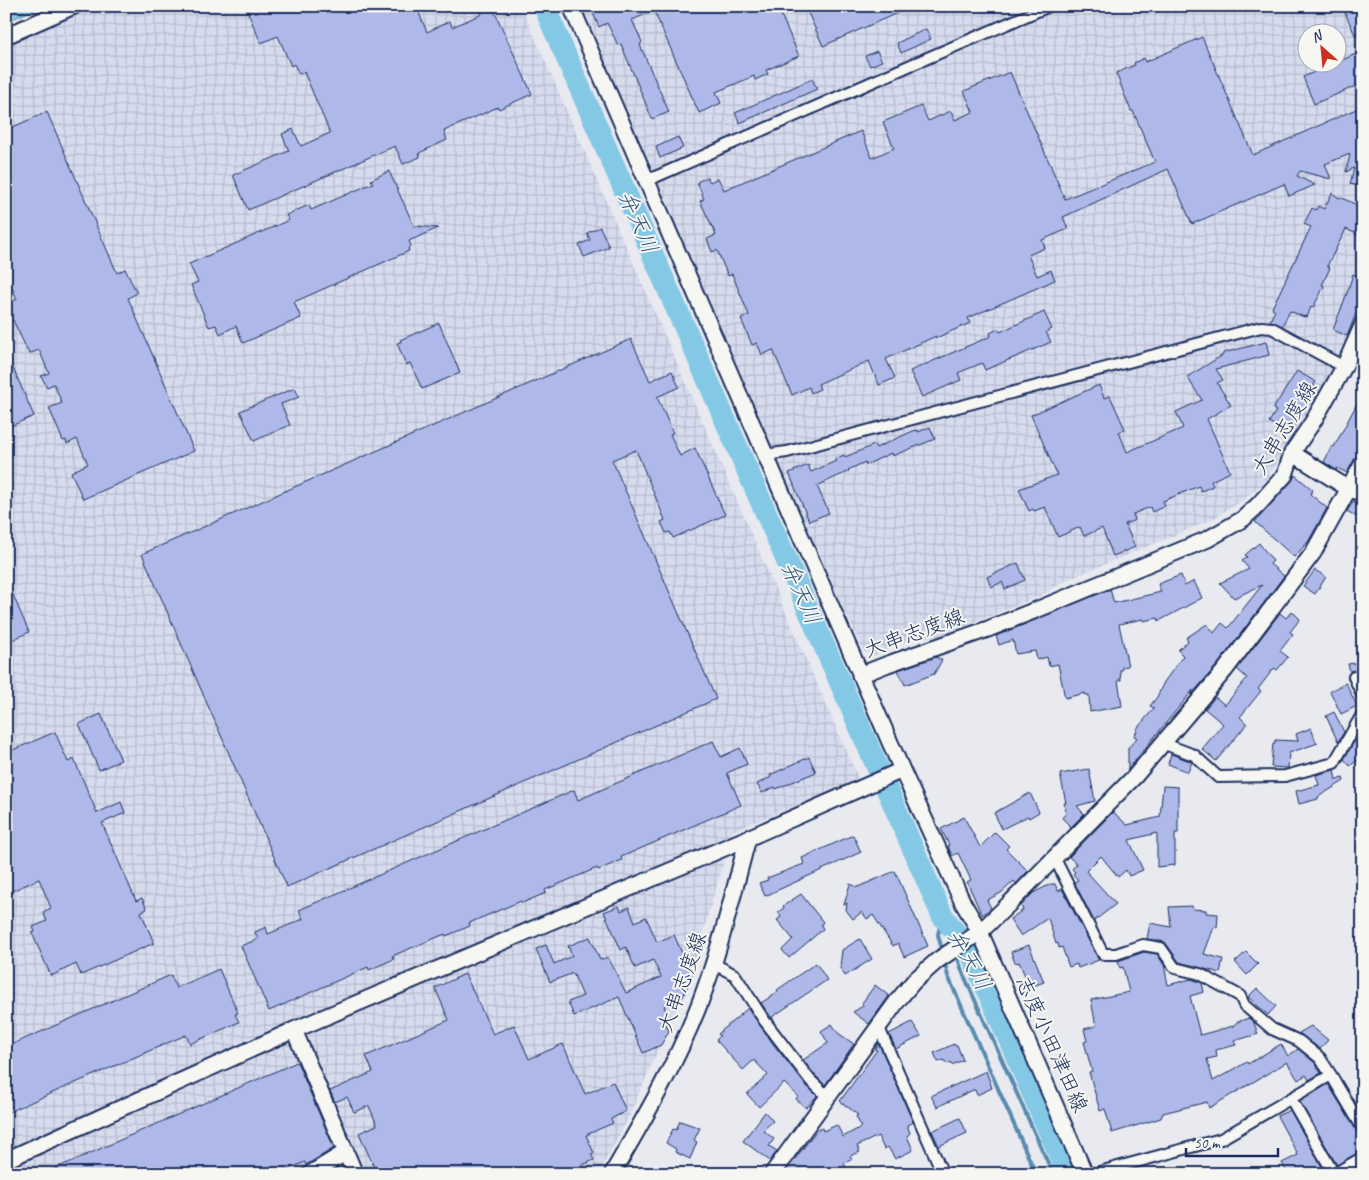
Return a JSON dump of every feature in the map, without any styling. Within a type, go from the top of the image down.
[{"type":"main road","points":[[6,36],[74,6]]},
{"type":"main road","points":[[570,6],[860,675]]},
{"type":"main road","name":"大串志度線","points":[[980,932],[895,774],[860,675],[988,629],[1208,539],[1243,519],[1258,506],[1285,475],[1292,453],[1344,367],[1363,324]]},
{"type":"main road","points":[[1292,453],[1356,491]]},
{"type":"main road","points":[[772,1174],[898,1000],[914,981],[938,960],[980,932],[1012,901],[1134,776],[1225,670],[1313,553],[1356,491],[1363,463]]},
{"type":"main road","points":[[6,1160],[294,1030],[895,774]]},
{"type":"main road","name":"大串志度線","points":[[612,1174],[675,1060],[699,1006],[714,964],[748,838]]},
{"type":"main road","name":"志度小田津田線","points":[[980,932],[1086,1174]]},
{"type":"main road","points":[[294,1030],[355,1174]]},
{"type":"main road","points":[[310,1174],[346,1152]]},
{"type":"street","points":[[646,182],[1049,6]]},
{"type":"street","points":[[764,455],[788,452],[1261,327],[1272,328],[1344,367]]},
{"type":"street","points":[[1354,676],[1363,697]]},
{"type":"street","points":[[1162,743],[1194,755],[1218,777],[1285,776],[1334,763],[1363,713]]},
{"type":"street","points":[[1054,856],[1103,954],[1116,954],[1143,944],[1161,948],[1175,968],[1200,974],[1240,996],[1244,1005],[1272,1029],[1299,1041],[1320,1058],[1363,1128]]},
{"type":"street","points":[[714,964],[735,975],[764,1020],[810,1080],[828,1097]]},
{"type":"street","points":[[879,1028],[944,1174]]},
{"type":"street","points":[[1092,1174],[1221,1139],[1331,1075]]},
{"type":"street","points":[[1291,1099],[1334,1174],[1363,1158]]},
{"type":"shaded area","points":[[94,6],[521,6],[859,780],[733,831],[690,976],[628,1119],[598,1174],[361,1174],[348,1143],[294,1174],[6,1174],[6,44]]},
{"type":"shaded area","points":[[579,6],[1363,6],[1363,303],[1349,345],[1319,398],[1264,483],[1242,501],[1209,521],[1069,579],[1040,596],[940,636],[912,638],[875,655],[863,651],[646,182]]},
{"type":"water","points":[[6,6],[42,6],[6,22]]},
{"type":"building","points":[[245,6],[416,6],[427,32],[450,21],[452,27],[482,14],[480,11],[492,6],[532,94],[444,131],[447,140],[419,153],[420,157],[403,164],[395,146],[248,210],[233,175],[289,151],[282,134],[293,129],[301,146],[330,133],[304,72],[299,74],[294,64],[291,66],[278,36],[261,43]]},
{"type":"building","points":[[590,6],[777,6],[799,56],[766,70],[768,74],[755,80],[754,76],[716,92],[721,103],[699,113],[654,11],[632,20],[642,42],[640,45],[669,112],[652,119],[621,44],[618,45],[607,23],[599,27]]},
{"type":"building","points":[[805,6],[913,6],[823,46]]},
{"type":"building","points":[[1342,6],[1363,6],[1363,32],[1355,35]]},
{"type":"building","points":[[926,29],[931,39],[901,53],[897,43]]},
{"type":"building","points":[[1202,37],[1253,155],[1363,106],[1363,187],[1350,184],[1354,168],[1346,172],[1350,154],[1325,164],[1331,179],[1300,171],[1297,176],[1315,185],[1289,196],[1284,184],[1192,224],[1168,169],[1063,217],[1068,229],[1042,240],[1045,248],[1028,255],[1037,276],[1051,270],[1055,280],[968,318],[970,323],[886,359],[895,378],[879,385],[869,361],[818,384],[820,389],[811,393],[809,387],[792,395],[773,350],[762,355],[757,343],[752,345],[741,319],[749,315],[732,274],[728,276],[717,250],[712,252],[707,239],[716,235],[700,201],[704,199],[697,182],[707,177],[710,182],[718,178],[724,190],[861,131],[872,158],[894,148],[883,122],[921,106],[928,121],[951,111],[955,120],[973,112],[964,91],[1010,72],[1065,199],[1155,162],[1133,111],[1131,111],[1116,73],[1135,65],[1134,63],[1144,58],[1145,62]]},
{"type":"building","points":[[877,51],[882,61],[870,66],[865,56]]},
{"type":"building","points":[[1363,51],[1363,83],[1314,104],[1303,77],[1315,72],[1346,72],[1346,58]]},
{"type":"building","points":[[812,79],[817,89],[740,123],[735,113]]},
{"type":"building","points":[[47,112],[117,273],[125,269],[137,293],[128,298],[194,451],[83,499],[71,472],[88,464],[77,439],[67,444],[66,440],[63,441],[49,408],[62,403],[54,384],[47,387],[41,376],[49,373],[39,350],[29,354],[13,320],[6,323],[6,304],[17,299],[6,274],[6,130]]},
{"type":"building","points":[[678,137],[683,148],[660,158],[656,147]]},
{"type":"building","points":[[389,171],[414,226],[438,228],[409,241],[411,246],[408,248],[409,251],[294,302],[301,318],[243,343],[236,326],[220,334],[216,325],[209,327],[191,285],[198,282],[189,264],[289,220],[286,215],[309,205],[311,210],[373,183],[371,180]]},
{"type":"building","points":[[1332,193],[1363,208],[1363,237],[1346,229],[1327,266],[1330,268],[1322,285],[1324,286],[1307,317],[1290,311],[1282,326],[1270,321],[1275,310],[1272,308],[1311,227],[1304,224],[1312,208],[1316,210],[1318,206],[1324,209]]},
{"type":"building","points":[[600,227],[609,247],[584,257],[579,245],[590,240],[587,233]]},
{"type":"building","points":[[1353,274],[1363,278],[1363,296],[1347,336],[1333,330]]},
{"type":"building","points":[[1044,312],[1052,329],[1046,332],[1051,342],[985,370],[982,363],[958,373],[961,380],[922,397],[910,371],[991,336],[990,333],[998,329],[1000,332]]},
{"type":"building","points":[[439,323],[460,373],[422,389],[410,363],[406,365],[397,343]]},
{"type":"building","points":[[631,339],[650,381],[672,371],[679,387],[657,397],[673,433],[670,434],[680,456],[695,448],[725,515],[673,538],[670,532],[666,533],[661,522],[665,520],[636,450],[612,460],[716,699],[287,887],[142,554]]},
{"type":"building","points":[[1266,342],[1269,355],[1216,369],[1223,380],[1217,383],[1231,405],[1207,419],[1230,472],[1211,481],[1213,486],[1201,491],[1199,486],[1163,501],[1165,506],[1152,512],[1150,507],[1133,514],[1135,520],[1125,524],[1135,547],[1113,556],[1102,528],[1084,536],[1080,527],[1058,537],[1045,507],[1029,511],[1019,489],[1057,475],[1031,415],[1099,385],[1104,398],[1110,396],[1125,429],[1119,432],[1127,452],[1183,428],[1176,412],[1202,400],[1187,377],[1223,355],[1223,353]]},
{"type":"building","points":[[6,352],[34,416],[6,428]]},
{"type":"building","points":[[1297,371],[1316,382],[1313,386],[1317,388],[1287,433],[1269,422],[1276,411],[1273,409]]},
{"type":"building","points":[[295,388],[299,397],[281,404],[290,425],[254,441],[240,411]]},
{"type":"building","points":[[1363,392],[1363,453],[1355,458],[1347,473],[1337,468],[1336,470],[1324,462]]},
{"type":"building","points":[[930,427],[935,439],[892,456],[891,453],[866,465],[865,462],[817,486],[829,513],[809,521],[789,473],[808,465],[811,472],[836,461],[835,459],[844,455],[845,457],[874,445],[876,448],[913,431],[918,430],[918,432]]},
{"type":"building","points":[[1295,475],[1313,490],[1310,494],[1327,508],[1308,542],[1294,557],[1255,522],[1292,481]]},
{"type":"building","points":[[1354,501],[1363,506],[1363,521],[1347,511]]},
{"type":"building","points":[[1259,543],[1273,561],[1270,564],[1284,576],[1218,664],[1191,695],[1193,690],[1128,769],[1128,748],[1137,738],[1134,736],[1136,730],[1154,708],[1150,706],[1157,697],[1164,682],[1183,656],[1178,650],[1188,641],[1186,638],[1207,624],[1214,633],[1222,623],[1228,628],[1262,585],[1234,598],[1220,583],[1249,569],[1242,561],[1247,557],[1245,555]]},
{"type":"building","points":[[1018,563],[1025,580],[1005,589],[1002,582],[991,587],[987,577]]},
{"type":"building","points":[[1315,570],[1326,577],[1315,594],[1303,586]]},
{"type":"building","points":[[1181,575],[1185,586],[1194,581],[1202,598],[1159,621],[1158,618],[1143,621],[1143,619],[1119,624],[1128,666],[1122,667],[1122,670],[1120,670],[1121,680],[1118,680],[1122,706],[1090,712],[1089,695],[1085,695],[1085,693],[1065,698],[1058,664],[1049,666],[1047,657],[1037,660],[1035,651],[1016,654],[1013,640],[999,645],[996,636],[1110,589],[1114,603],[1161,592],[1158,584]]},
{"type":"building","points":[[6,579],[29,632],[10,641],[6,633]]},
{"type":"building","points":[[1292,611],[1300,619],[1290,632],[1293,634],[1280,651],[1288,657],[1277,670],[1274,668],[1258,689],[1261,691],[1240,717],[1247,724],[1216,761],[1202,749],[1223,724],[1205,709],[1215,697],[1225,705],[1247,678],[1237,669],[1280,613],[1286,618]]},
{"type":"building","points":[[936,657],[942,660],[934,674],[905,685],[898,670]]},
{"type":"building","points":[[1363,662],[1363,673],[1355,670],[1350,671],[1348,664]]},
{"type":"building","points":[[1346,683],[1357,706],[1341,714],[1330,691]]},
{"type":"building","points":[[1334,712],[1344,732],[1338,742],[1326,716]]},
{"type":"building","points":[[101,714],[121,760],[99,770],[79,724]]},
{"type":"building","points":[[1311,728],[1318,743],[1289,753],[1288,768],[1271,767],[1273,743],[1275,743],[1275,740],[1298,741],[1296,734]]},
{"type":"building","points":[[55,732],[68,762],[74,759],[97,813],[121,802],[125,813],[102,823],[136,901],[142,898],[147,909],[141,912],[154,943],[81,975],[76,964],[51,976],[32,933],[35,932],[33,927],[47,921],[43,912],[51,908],[39,879],[12,891],[6,877],[6,753]]},
{"type":"building","points":[[1363,734],[1363,756],[1350,766],[1344,759],[1354,742]]},
{"type":"building","points":[[713,741],[721,757],[740,748],[747,764],[727,773],[741,805],[621,857],[622,860],[598,870],[597,868],[545,890],[546,893],[522,903],[521,901],[469,923],[470,926],[446,936],[445,934],[392,956],[394,959],[369,970],[368,967],[269,1011],[241,946],[258,939],[255,932],[266,927],[268,934],[303,919],[299,910],[574,790],[578,800]]},
{"type":"building","points":[[1171,754],[1192,762],[1188,772],[1168,764]]},
{"type":"building","points":[[809,757],[816,772],[762,793],[757,784],[771,777],[770,775]]},
{"type":"building","points":[[1089,769],[1095,801],[1077,806],[1084,814],[1071,827],[1062,818],[1066,813],[1064,803],[1066,803],[1060,774]]},
{"type":"building","points":[[1334,770],[1336,780],[1343,778],[1344,781],[1318,797],[1318,799],[1299,804],[1296,791],[1319,785],[1316,775]]},
{"type":"building","points":[[1163,786],[1178,787],[1178,833],[1175,833],[1175,865],[1157,867],[1157,833],[1129,840],[1143,870],[1129,876],[1126,870],[1118,877],[1101,856],[1086,871],[1116,904],[1094,921],[1074,882],[1078,880],[1073,874],[1075,872],[1072,869],[1077,864],[1069,857],[1113,812],[1127,825],[1160,817]]},
{"type":"building","points":[[1030,793],[1039,812],[1002,829],[994,813]]},
{"type":"building","points":[[964,817],[980,847],[995,832],[1009,846],[1006,849],[1028,871],[1016,884],[1014,881],[1001,893],[987,900],[991,908],[982,915],[967,882],[971,880],[958,853],[952,856],[941,829]]},
{"type":"building","points":[[853,835],[861,852],[765,896],[759,883],[804,864],[802,858]]},
{"type":"building","points":[[895,871],[928,946],[904,957],[898,943],[893,946],[873,915],[867,919],[862,912],[853,919],[846,910],[847,903],[844,905],[850,884],[858,887]]},
{"type":"building","points":[[1051,884],[1055,884],[1058,891],[1062,889],[1099,960],[1078,968],[1077,964],[1069,967],[1062,947],[1059,948],[1058,943],[1056,944],[1048,918],[1021,936],[1010,919],[1023,910],[1021,906],[1033,893]]},
{"type":"building","points":[[801,894],[823,922],[821,925],[823,929],[789,958],[782,950],[793,939],[777,920],[781,917],[778,912],[784,908],[783,906]]},
{"type":"building","points":[[619,906],[621,911],[629,907],[635,922],[646,917],[657,942],[674,935],[692,975],[683,997],[664,1006],[668,1017],[664,1019],[669,1031],[661,1045],[643,1053],[619,997],[574,1016],[568,1002],[583,996],[573,973],[550,982],[536,949],[546,945],[554,964],[572,956],[568,946],[590,937],[600,960],[608,957],[626,993],[661,977],[653,960],[635,968],[626,947],[621,950],[604,912]]},
{"type":"building","points":[[1192,906],[1193,909],[1206,910],[1206,913],[1218,914],[1217,928],[1214,927],[1204,954],[1223,959],[1220,973],[1179,962],[1165,942],[1147,939],[1150,923],[1171,927],[1169,907]]},
{"type":"building","points":[[860,939],[872,959],[845,976],[840,968],[842,950]]},
{"type":"building","points":[[1029,945],[1044,982],[1030,987],[1019,962],[1015,963],[1011,952]]},
{"type":"building","points":[[1144,952],[1157,954],[1164,965],[1168,985],[1191,979],[1202,983],[1204,992],[1190,996],[1200,1035],[1233,1026],[1237,1022],[1249,1018],[1254,1023],[1258,1034],[1234,1041],[1236,1045],[1216,1050],[1217,1057],[1207,1059],[1213,1081],[1247,1062],[1248,1064],[1281,1044],[1288,1056],[1298,1049],[1315,1063],[1321,1073],[1309,1080],[1306,1075],[1298,1080],[1287,1062],[1209,1108],[1207,1102],[1163,1113],[1161,1118],[1112,1133],[1105,1109],[1100,1111],[1089,1072],[1092,1071],[1084,1042],[1087,1041],[1084,1029],[1096,1026],[1091,1000],[1129,992],[1123,967],[1120,968],[1118,961]]},
{"type":"building","points":[[1246,952],[1258,964],[1247,975],[1235,962]]},
{"type":"building","points":[[816,963],[827,980],[772,1017],[774,1021],[761,1003]]},
{"type":"building","points":[[219,969],[238,1013],[235,1014],[239,1022],[190,1044],[186,1035],[6,1113],[6,1047],[171,975],[176,988]]},
{"type":"building","points":[[465,974],[493,1034],[514,1025],[529,1059],[563,1044],[585,1094],[613,1082],[626,1111],[611,1119],[613,1123],[586,1135],[594,1153],[591,1154],[594,1160],[562,1174],[377,1174],[359,1133],[377,1125],[369,1106],[354,1112],[347,1097],[335,1102],[330,1091],[373,1072],[366,1056],[449,1020],[435,988]]},
{"type":"building","points":[[875,985],[889,996],[869,1024],[853,1012],[863,1006],[862,1003]]},
{"type":"building","points":[[1257,988],[1276,1006],[1268,1015],[1248,997]]},
{"type":"building","points":[[748,1008],[774,1045],[817,1096],[806,1108],[796,1099],[798,1096],[784,1083],[759,1107],[747,1094],[768,1075],[754,1060],[743,1070],[716,1040],[720,1036],[718,1034]]},
{"type":"building","points":[[912,1022],[921,1036],[896,1049],[889,1034]]},
{"type":"building","points":[[832,1024],[838,1033],[854,1044],[825,1085],[803,1060],[828,1043],[821,1031]]},
{"type":"building","points":[[1311,1026],[1328,1040],[1320,1049],[1299,1033]]},
{"type":"building","points":[[879,1044],[913,1122],[907,1125],[910,1133],[907,1136],[913,1150],[895,1159],[888,1147],[884,1149],[878,1136],[857,1146],[860,1152],[850,1156],[852,1159],[844,1163],[849,1174],[790,1174],[786,1171],[816,1131],[822,1128],[823,1131],[837,1125],[843,1137],[861,1127],[856,1116],[858,1115],[840,1101],[877,1050],[875,1049]]},
{"type":"building","points":[[954,1044],[955,1046],[957,1045],[963,1060],[952,1065],[951,1062],[947,1064],[944,1060],[938,1062],[934,1053]]},
{"type":"building","points":[[297,1062],[334,1148],[306,1165],[305,1162],[278,1174],[43,1174]]},
{"type":"building","points":[[986,1071],[992,1088],[977,1095],[975,1090],[973,1090],[937,1107],[931,1096]]},
{"type":"building","points":[[1328,1084],[1363,1141],[1363,1150],[1337,1165],[1300,1102]]},
{"type":"building","points":[[1290,1110],[1326,1174],[1288,1174],[1282,1163],[1298,1155],[1277,1116]]},
{"type":"building","points":[[765,1112],[773,1121],[763,1130],[774,1139],[769,1146],[777,1151],[770,1161],[743,1141]]},
{"type":"building","points":[[960,1118],[967,1133],[939,1146],[932,1131]]},
{"type":"building","points":[[680,1121],[700,1128],[694,1140],[697,1142],[690,1159],[675,1152],[676,1149],[666,1143],[673,1129],[676,1130]]},
{"type":"building","points":[[1363,1165],[1363,1174],[1348,1174]]},
{"type":"waterway","name":"弁天川","points":[[544,6],[942,915],[972,955],[1068,1174]]},
{"type":"waterway","points":[[942,915],[953,946]]},
{"type":"waterway","points":[[942,916],[938,935],[943,953]]},
{"type":"waterway","points":[[956,952],[962,971],[1053,1174]]},
{"type":"waterway","points":[[944,960],[948,976],[1036,1174]]}]
